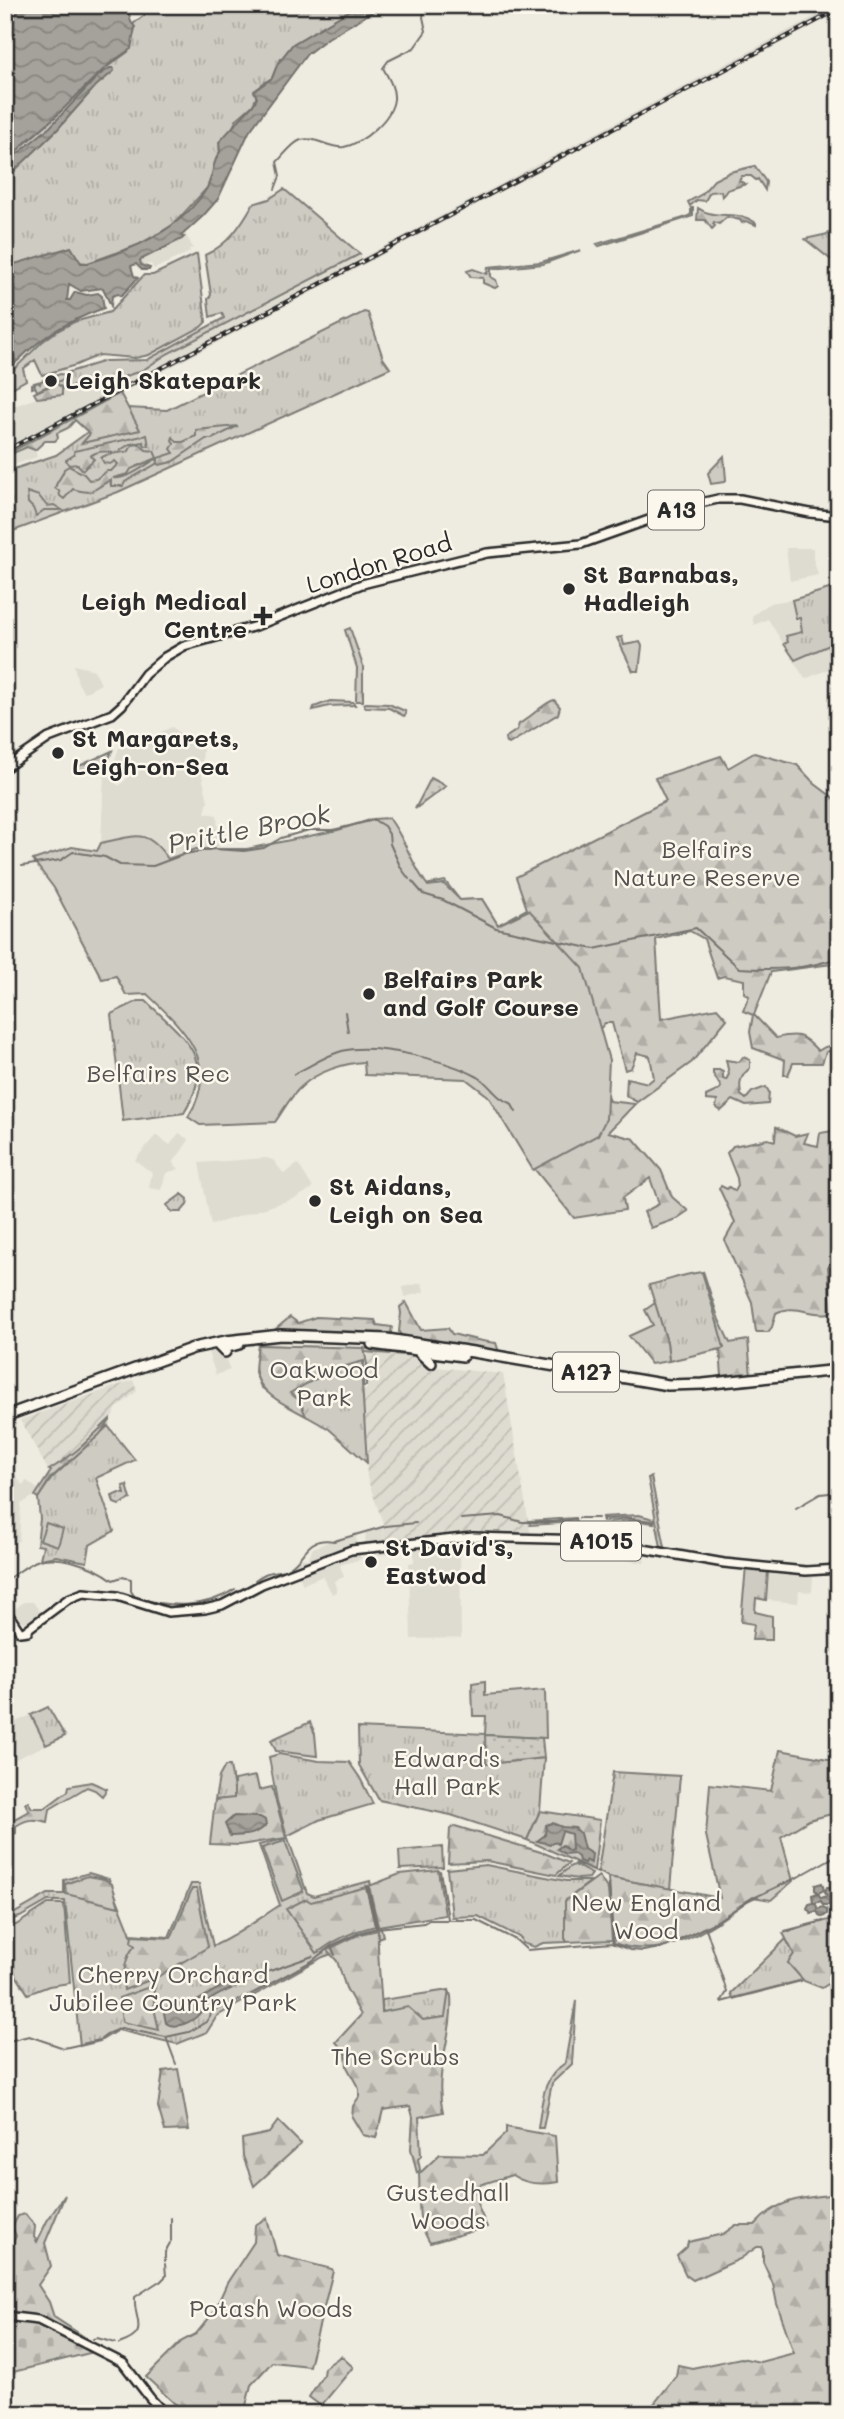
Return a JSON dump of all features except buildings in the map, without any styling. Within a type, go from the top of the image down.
[{"type":"highway","name":"A127","points":[[5,1418],[177,1353],[225,1341],[281,1335],[392,1340],[454,1355],[673,1390],[839,1372]]},
{"type":"highway","name":"A127","points":[[40,1405],[214,1347],[225,1352],[228,1347],[247,1342],[276,1340],[413,1346],[668,1385],[839,1372]]},
{"type":"highway","points":[[392,1340],[394,1343],[470,1356]]},
{"type":"highway","points":[[413,1346],[434,1350]]},
{"type":"highway","points":[[413,1346],[433,1362],[454,1355]]},
{"type":"highway","points":[[178,1356],[214,1347]]},
{"type":"main road","name":"London Road","points":[[5,768],[49,738],[112,715],[145,674],[164,657],[184,646],[256,626],[361,584],[487,553],[592,541],[705,501],[740,499],[804,512]]},
{"type":"main road","name":"A13","points":[[804,512],[837,515]]},
{"type":"main road","name":"A13","points":[[804,512],[837,515]]},
{"type":"main road","name":"A1015","points":[[5,1609],[22,1631],[68,1599],[88,1593],[118,1596],[171,1613],[215,1607],[262,1584],[351,1550],[473,1537],[591,1539],[724,1563],[799,1571],[839,1569]]},
{"type":"main road","points":[[5,2316],[38,2320],[123,2363],[165,2414]]},
{"type":"shaded area","points":[[839,5],[839,12],[5,455],[5,409],[37,398],[62,395],[63,386],[118,379],[143,370],[167,354],[360,254],[362,258]]},
{"type":"shaded area","points":[[185,233],[193,248],[189,249],[190,252],[154,269],[151,264],[141,265],[140,260],[182,240],[181,236]]},
{"type":"shaded area","points":[[27,447],[35,450],[37,457],[5,468],[5,460]]},
{"type":"shaded area","points":[[786,548],[813,548],[818,575],[790,581]]},
{"type":"shaded area","points":[[839,586],[839,665],[805,679],[768,619],[754,625],[752,616],[770,603],[802,598]]},
{"type":"shaded area","points":[[74,665],[94,670],[101,684],[84,693],[78,683]]},
{"type":"shaded area","points":[[172,727],[187,739],[203,743],[202,776],[208,801],[205,813],[217,815],[219,847],[196,848],[167,859],[147,836],[101,842],[104,775],[109,776],[119,786],[128,777],[114,762],[119,748],[134,745]]},
{"type":"shaded area","points":[[179,1133],[189,1140],[173,1163],[179,1169],[166,1173],[161,1190],[149,1188],[152,1173],[135,1160],[156,1135],[170,1145]]},
{"type":"shaded area","points":[[266,1158],[273,1160],[284,1174],[298,1164],[313,1188],[296,1198],[211,1225],[199,1163]]},
{"type":"shaded area","points":[[422,1283],[424,1292],[405,1297],[403,1287]]},
{"type":"shaded area","points":[[222,1349],[230,1370],[216,1375],[208,1352]]},
{"type":"shaded area","points":[[368,1352],[420,1356],[426,1366],[503,1374],[531,1536],[454,1536],[384,1542],[383,1523],[367,1478],[362,1390],[367,1389]]},
{"type":"shaded area","points":[[133,1380],[137,1391],[117,1408],[98,1435],[72,1456],[48,1470],[20,1420]]},
{"type":"shaded area","points":[[5,1458],[22,1485],[27,1481],[39,1490],[21,1504],[19,1541],[5,1540]]},
{"type":"shaded area","points":[[580,1524],[604,1525],[605,1528],[617,1526],[622,1533],[633,1531],[637,1547],[646,1549],[644,1563],[576,1555],[576,1540],[582,1539]]},
{"type":"shaded area","points":[[383,1528],[384,1542],[397,1547],[397,1553],[378,1555],[377,1548],[360,1550],[361,1559],[340,1565],[344,1577],[334,1581],[337,1591],[332,1594],[323,1576],[303,1584],[293,1565],[298,1558],[308,1559],[313,1548],[356,1535],[357,1546],[365,1546],[366,1531]]},
{"type":"shaded area","points":[[460,1542],[461,1638],[411,1639],[409,1563],[414,1562],[414,1545]]},
{"type":"shaded area","points":[[768,1571],[813,1575],[812,1592],[799,1591],[798,1603],[766,1600]]},
{"type":"shaded area","points":[[24,1602],[33,1602],[43,1616],[35,1622],[16,1619],[11,1612]]},
{"type":"shaded area","points":[[31,1715],[46,1745],[11,1761],[5,1748],[5,1727]]},
{"type":"green space","points":[[157,5],[359,5],[293,44],[278,63],[272,78],[262,84],[253,105],[237,119],[220,152],[207,188],[173,225],[138,245],[88,263],[37,258],[8,266],[5,270],[5,165],[11,156],[96,75],[128,52],[135,28],[133,24]]},
{"type":"green space","points":[[755,166],[766,182],[765,190],[758,179],[742,176],[739,181],[746,184],[727,190],[722,197],[721,191],[710,192],[705,201],[697,200],[690,206],[688,202],[702,194],[714,180],[730,172]]},
{"type":"green space","points":[[284,189],[360,254],[167,354],[143,370],[118,379],[62,388],[56,383],[41,389],[38,382],[41,381],[42,388],[67,378],[66,373],[105,361],[147,360],[224,318],[222,313],[210,317],[208,299],[211,295],[205,255],[227,240],[239,227],[253,204],[269,199]]},
{"type":"green space","points":[[691,208],[693,216],[599,246],[597,244],[687,217],[691,214]]},
{"type":"green space","points":[[698,208],[712,214],[749,219],[756,225],[727,217],[719,224],[714,222],[712,229],[705,220],[697,220]]},
{"type":"green space","points":[[839,225],[839,260],[830,259],[805,239],[828,234]]},
{"type":"green space","points":[[581,250],[543,264],[491,269],[491,277],[496,280],[498,286],[495,288],[483,283],[483,278],[471,277],[467,271],[473,269],[487,274],[488,267],[541,262]]},
{"type":"green space","points":[[197,254],[206,322],[201,327],[149,355],[135,358],[99,355],[42,375],[35,360],[23,369],[26,380],[10,389],[6,377],[57,331],[74,322],[110,312],[144,275],[153,275]]},
{"type":"green space","points":[[364,312],[368,313],[383,358],[390,368],[118,492],[5,534],[5,472],[56,455],[127,408],[167,410]]},
{"type":"green space","name":"Leigh Skatepark","points":[[60,374],[66,378],[37,391],[34,384],[40,384],[41,381]]},
{"type":"green space","points":[[56,383],[62,388],[62,395],[37,398],[34,393]]},
{"type":"green space","points":[[120,393],[140,430],[82,443],[90,434],[75,420],[68,428],[57,433],[58,438],[55,441],[45,441],[35,450],[27,447],[5,460],[5,455]]},
{"type":"green space","points":[[238,426],[212,439],[206,439],[172,462],[158,463],[125,482],[123,486],[111,486],[111,480],[90,491],[73,489],[64,499],[55,488],[64,469],[69,466],[89,480],[96,479],[118,464],[115,461],[104,463],[101,458],[104,456],[129,451],[132,445],[140,444],[146,450],[154,451],[157,458],[131,469],[128,474],[113,478],[124,477],[156,459],[158,461],[158,458],[174,453],[171,449],[174,444],[173,437],[177,442],[183,442],[196,436],[196,430]]},
{"type":"green space","points":[[147,435],[149,446],[145,446],[143,442],[130,444],[116,453],[96,453],[90,456],[94,459],[83,470],[77,464],[69,465],[66,460],[74,455],[74,451]]},
{"type":"green space","points":[[724,456],[726,480],[711,484],[708,473]]},
{"type":"green space","points":[[27,492],[39,496],[47,506],[54,505],[62,510],[44,510],[36,516],[28,503]]},
{"type":"green space","points":[[839,586],[839,641],[795,660],[784,644],[788,642],[786,636],[802,632],[800,618],[796,618],[792,600]]},
{"type":"green space","points":[[350,628],[363,666],[363,701],[356,701],[357,668],[345,630]]},
{"type":"green space","points":[[622,637],[624,645],[640,642],[642,646],[639,671],[633,671],[617,638]]},
{"type":"green space","points":[[554,700],[560,707],[558,714],[509,744],[506,743],[505,738],[517,730],[519,724]]},
{"type":"green space","points":[[330,701],[353,702],[355,705],[313,710],[314,707]]},
{"type":"green space","points":[[366,703],[389,704],[406,714],[404,716],[389,708],[365,707]]},
{"type":"green space","points":[[112,751],[105,769],[77,770],[77,767]]},
{"type":"green space","name":"Belfairs Nature Reserve","points":[[754,753],[797,765],[815,784],[839,802],[839,856],[832,939],[839,939],[839,963],[771,972],[754,1015],[776,1038],[799,1036],[818,1051],[839,1044],[839,1048],[826,1052],[822,1063],[793,1063],[788,1075],[784,1075],[785,1060],[753,1048],[750,1032],[753,1015],[743,1011],[749,996],[744,993],[744,980],[724,976],[717,978],[704,939],[690,931],[656,939],[661,1019],[717,1008],[727,1019],[692,1062],[637,1102],[626,1096],[627,1078],[648,1083],[654,1078],[650,1056],[637,1053],[631,1068],[625,1070],[612,1023],[605,1023],[597,1032],[606,1067],[605,1092],[609,1101],[635,1104],[608,1132],[634,1139],[661,1170],[672,1197],[688,1211],[676,1219],[651,1228],[644,1212],[659,1204],[650,1178],[623,1198],[625,1210],[574,1218],[536,1171],[490,1096],[466,1077],[367,1074],[365,1060],[349,1062],[322,1071],[311,1078],[292,1096],[274,1121],[224,1122],[224,1116],[258,1112],[268,1097],[256,1089],[226,1090],[225,1067],[205,1066],[203,1052],[207,1047],[219,1044],[237,1058],[260,1084],[274,1081],[278,1072],[283,1074],[313,1061],[327,1048],[356,1044],[436,1052],[439,1046],[431,1043],[433,1039],[444,1034],[502,1055],[557,1096],[563,1088],[546,1041],[540,988],[534,976],[525,987],[499,958],[491,956],[399,965],[341,977],[340,975],[365,953],[404,896],[404,889],[398,893],[390,867],[371,835],[349,830],[379,819],[389,820],[414,870],[425,885],[445,881],[460,900],[482,899],[498,925],[527,909],[516,877],[666,801],[655,778],[721,756],[728,768]]},
{"type":"green space","points":[[431,778],[446,786],[415,809]]},
{"type":"green space","name":"Belfairs Park and Golf Course","points":[[389,818],[428,886],[444,884],[460,900],[482,899],[498,925],[529,910],[583,968],[609,1060],[606,1119],[598,1135],[533,1170],[488,1096],[466,1079],[365,1075],[364,1062],[348,1064],[315,1076],[294,1094],[275,1122],[200,1125],[188,1117],[198,1098],[201,1080],[200,1064],[185,1034],[147,994],[126,995],[116,976],[102,979],[54,888],[33,860],[72,847],[97,851],[101,843],[139,836],[153,842],[168,859],[196,849],[247,849],[338,830],[373,819]]},
{"type":"green space","name":"Belfairs Rec","points":[[138,1001],[146,1001],[173,1026],[192,1050],[197,1063],[198,1078],[194,1094],[184,1113],[123,1121],[111,1014]]},
{"type":"green space","points":[[743,1057],[750,1060],[750,1068],[741,1080],[741,1095],[746,1099],[752,1092],[766,1087],[769,1092],[768,1104],[746,1106],[733,1100],[721,1111],[716,1107],[717,1101],[706,1100],[706,1096],[721,1087],[713,1070],[723,1072],[723,1079],[726,1080],[729,1074],[726,1060],[739,1062]]},
{"type":"green space","points":[[776,1127],[795,1136],[808,1133],[804,1143],[818,1146],[820,1133],[839,1130],[839,1260],[828,1266],[829,1313],[784,1310],[776,1313],[768,1332],[756,1332],[752,1302],[726,1244],[725,1240],[735,1222],[719,1188],[729,1187],[735,1191],[738,1186],[727,1153],[733,1146],[768,1139],[775,1141]]},
{"type":"green space","points":[[182,1194],[188,1199],[187,1205],[181,1212],[172,1212],[167,1205]]},
{"type":"green space","points":[[703,1271],[719,1320],[730,1343],[748,1340],[751,1376],[722,1376],[720,1350],[724,1348]]},
{"type":"green space","points":[[702,1272],[725,1348],[669,1361],[667,1342],[649,1285]]},
{"type":"green space","points":[[406,1302],[421,1330],[448,1328],[452,1334],[496,1343],[499,1352],[402,1337],[399,1332],[400,1307]]},
{"type":"green space","points":[[655,1303],[667,1342],[669,1361],[651,1364],[629,1336],[653,1325],[645,1310]]},
{"type":"green space","points":[[290,1317],[298,1323],[316,1317],[375,1320],[377,1325],[392,1327],[390,1337],[271,1333]]},
{"type":"green space","name":"Oakwood Park","points":[[258,1345],[407,1350],[420,1356],[364,1352],[362,1383],[367,1463],[329,1429],[261,1387],[255,1372]]},
{"type":"green space","points":[[258,1345],[364,1348],[367,1364],[366,1386],[363,1386],[364,1361],[317,1378],[290,1393],[299,1400],[306,1416],[276,1399],[263,1388],[255,1370]]},
{"type":"green space","points":[[110,1419],[99,1435],[50,1479],[38,1498],[35,1496],[51,1471],[49,1470],[75,1452]]},
{"type":"green space","points":[[108,1426],[135,1460],[96,1478],[114,1531],[90,1545],[87,1562],[56,1556],[40,1559],[43,1546],[37,1545],[40,1519],[38,1498],[51,1479]]},
{"type":"green space","points":[[651,1477],[665,1547],[661,1547],[648,1478]]},
{"type":"green space","points":[[127,1485],[131,1499],[119,1505],[114,1503],[112,1496],[125,1494],[123,1486]]},
{"type":"green space","points":[[639,1515],[654,1519],[654,1523],[632,1520],[603,1522],[602,1517]]},
{"type":"green space","points":[[575,1518],[576,1522],[530,1525],[529,1521]]},
{"type":"green space","points":[[46,1523],[63,1529],[58,1546],[40,1540]]},
{"type":"green space","points":[[746,1567],[768,1571],[766,1600],[756,1598],[755,1612],[772,1616],[772,1640],[752,1640],[754,1624],[741,1622]]},
{"type":"green space","name":"Edward's Hall Park","points":[[485,1681],[485,1695],[545,1690],[546,1738],[486,1735],[487,1764],[544,1758],[540,1811],[527,1840],[451,1815],[379,1800],[359,1765],[358,1728],[485,1734],[486,1716],[473,1716],[472,1683]]},
{"type":"green space","points":[[48,1707],[65,1736],[46,1745],[31,1715]]},
{"type":"green space","points":[[310,1722],[315,1734],[317,1756],[276,1751],[271,1740]]},
{"type":"green space","points":[[485,1735],[542,1738],[544,1758],[486,1764]]},
{"type":"green space","name":"New England Wood","points":[[780,1750],[839,1761],[839,1812],[809,1820],[781,1837],[793,1881],[771,1900],[753,1897],[705,1930],[670,1945],[634,1948],[614,1943],[608,1877],[720,1898],[706,1835],[710,1784],[771,1791]]},
{"type":"green space","points":[[279,1754],[319,1761],[349,1762],[373,1804],[319,1820],[287,1836],[269,1757]]},
{"type":"green space","points":[[225,1766],[230,1766],[234,1799],[215,1800],[219,1777]]},
{"type":"green space","points":[[613,1772],[680,1776],[670,1889],[608,1877],[598,1871]]},
{"type":"green space","points":[[256,1776],[259,1790],[272,1787],[286,1838],[240,1845],[210,1844],[215,1800],[234,1798],[234,1780]]},
{"type":"green space","points":[[91,1782],[107,1789],[102,1796],[87,1787],[50,1809],[48,1822],[28,1820],[16,1826],[16,1833],[5,1838],[5,1824],[29,1811],[25,1803],[28,1802],[32,1808],[45,1808],[68,1791],[69,1786]]},
{"type":"green space","points":[[540,1811],[600,1820],[594,1870],[527,1840]]},
{"type":"green space","points":[[455,1826],[569,1863],[556,1875],[487,1861],[448,1863],[450,1829]]},
{"type":"green space","name":"Cherry Orchard Jubilee Country Park","points":[[288,1838],[307,1893],[314,1896],[370,1881],[383,1936],[323,1957],[217,2016],[207,2032],[177,2044],[118,2030],[100,2041],[80,2046],[65,1901],[48,1901],[20,1917],[5,1921],[5,1909],[13,1914],[48,1894],[64,1894],[64,1880],[89,1873],[109,1879],[131,1934],[169,1937],[191,1884],[199,1884],[213,1946],[280,1905],[259,1845]]},
{"type":"green space","points":[[285,1841],[303,1889],[302,1892],[282,1901],[262,1848]]},
{"type":"green space","points":[[442,1847],[443,1867],[400,1869],[399,1851]]},
{"type":"green space","points":[[486,1865],[566,1881],[591,1881],[565,1901],[567,1942],[543,1943],[534,1947],[522,1943],[521,1938],[478,1916],[452,1917],[447,1869]]},
{"type":"green space","points":[[575,1865],[592,1874],[589,1878],[578,1879],[559,1876],[571,1866]]},
{"type":"green space","points":[[438,1870],[445,1915],[378,1926],[369,1886],[400,1874]]},
{"type":"green space","points":[[88,1876],[104,1879],[112,1884],[119,1907],[66,1894],[65,1884]]},
{"type":"green space","points":[[599,1876],[608,1890],[612,1940],[567,1942],[565,1901]]},
{"type":"green space","points":[[366,1887],[375,1926],[344,1936],[317,1953],[286,1909],[306,1899],[311,1902]]},
{"type":"green space","points":[[192,1889],[197,1889],[208,1947],[157,1977],[124,1990],[125,1967],[135,1946],[131,1942],[132,1936],[171,1938]]},
{"type":"green space","points":[[48,1904],[64,1904],[70,1983],[49,1986],[28,1994],[5,1958],[5,1926],[16,1925]]},
{"type":"green space","points":[[832,1919],[839,1924],[839,1977],[822,1988],[804,1981],[788,1963],[794,1954],[783,1933]]},
{"type":"green space","name":"The Scrubs","points":[[378,1930],[382,2012],[408,2007],[423,2020],[445,2017],[449,1990],[451,1996],[450,2025],[440,2082],[443,2112],[419,2117],[421,2156],[418,2159],[420,2170],[417,2173],[411,2149],[413,2117],[410,2106],[383,2110],[376,2138],[363,2135],[352,2117],[359,2089],[347,2067],[346,2054],[336,2042],[361,2015],[346,1988],[337,1961],[327,1950],[360,1934]]},
{"type":"green space","points":[[786,1939],[794,1954],[788,1963],[803,1980],[733,1998],[731,1993]]},
{"type":"green space","points":[[152,1986],[159,2030],[122,2022],[119,1998]]},
{"type":"green space","points":[[449,1990],[446,2017],[423,2020],[382,2012],[382,2000]]},
{"type":"green space","points":[[576,2001],[572,2064],[552,2083],[543,2128],[538,2128],[547,2084],[551,2076],[565,2063]]},
{"type":"green space","points":[[178,2069],[189,2130],[165,2131],[158,2107],[163,2071]]},
{"type":"green space","points":[[278,2121],[301,2144],[254,2186],[243,2156],[242,2139],[269,2133]]},
{"type":"green space","name":"Gustedhall Woods","points":[[506,2127],[555,2136],[558,2182],[534,2183],[512,2175],[476,2186],[479,2209],[487,2227],[430,2243],[420,2217],[419,2174],[440,2154],[483,2155],[506,2133]]},
{"type":"green space","points":[[839,2194],[839,2414],[646,2414],[676,2376],[678,2365],[692,2368],[741,2358],[760,2362],[794,2353],[773,2284],[763,2262],[761,2247],[693,2280],[686,2275],[677,2256],[687,2247],[688,2242],[723,2234],[736,2225],[755,2225],[774,2209],[793,2200]]},
{"type":"green space","points":[[65,2195],[45,2243],[51,2266],[38,2285],[49,2302],[54,2317],[86,2338],[37,2318],[5,2313],[5,2291],[12,2282],[5,2272],[5,2257],[16,2236],[12,2227],[18,2216],[25,2214],[35,2226],[34,2237],[37,2242],[47,2221]]},
{"type":"green space","name":"Potash Woods","points":[[267,2218],[277,2255],[333,2271],[309,2366],[272,2362],[251,2385],[244,2414],[190,2414],[146,2377],[182,2341],[196,2334],[214,2312],[227,2283],[254,2242],[255,2225]]},
{"type":"green space","points":[[5,2319],[45,2326],[94,2352],[5,2374]]},
{"type":"green space","points":[[341,2356],[353,2367],[321,2406],[309,2397],[323,2375],[324,2368]]},
{"type":"water","points":[[5,5],[127,5],[135,27],[131,49],[102,71],[5,165]]},
{"type":"water","points":[[359,5],[384,5],[328,38],[307,54],[249,132],[218,199],[181,236],[184,237],[140,260],[141,265],[150,268],[149,270],[142,270],[136,264],[131,266],[134,276],[138,278],[121,296],[112,296],[111,306],[103,288],[81,291],[69,284],[67,300],[70,300],[75,292],[87,295],[98,293],[102,296],[104,308],[50,334],[5,374],[5,270],[8,266],[71,247],[81,263],[88,263],[139,245],[170,227],[184,216],[207,188],[220,152],[219,142],[253,105],[257,98],[254,91],[272,78],[278,63],[293,44]]},
{"type":"water","points":[[110,68],[114,71],[96,86],[57,130],[9,176],[5,176],[5,170],[17,154],[50,127],[98,76]]},
{"type":"water","points":[[234,1816],[260,1817],[265,1820],[266,1825],[254,1833],[230,1836],[225,1824]]},
{"type":"water","points":[[552,1823],[575,1828],[580,1833],[584,1849],[592,1854],[591,1863],[586,1860],[584,1863],[579,1861],[573,1853],[565,1854],[557,1849],[562,1845],[569,1851],[572,1850],[571,1834],[562,1831],[558,1844],[537,1841],[545,1835],[546,1825]]},
{"type":"water","points":[[822,1883],[824,1890],[818,1893],[815,1885]]},
{"type":"water","points":[[827,1887],[832,1887],[835,1891],[829,1897],[829,1905],[823,1905],[821,1901],[815,1903],[818,1909],[827,1909],[827,1914],[823,1917],[817,1911],[811,1913],[807,1908],[813,1903],[812,1895],[818,1893],[821,1898],[827,1896]]},
{"type":"water","points":[[259,1973],[261,1976],[210,2000],[189,2022],[174,2026],[166,2023],[164,2013],[167,2007],[197,2001],[222,1986]]},
{"type":"waterway","points":[[275,189],[280,176],[277,162],[291,146],[306,139],[333,146],[352,145],[382,122],[394,99],[392,87],[383,68],[388,61],[414,48],[426,31],[423,17],[426,5]]},
{"type":"waterway","name":"Prittle Brook","points":[[22,866],[61,860],[73,852],[105,857],[120,865],[153,866],[185,854],[214,849],[244,851],[264,848],[281,838],[309,830],[333,830],[374,820],[384,826],[389,834],[390,844],[409,879]]},
{"type":"waterway","name":"Prittle Brook","points":[[5,876],[10,873]]},
{"type":"waterway","name":"Prittle Brook","points":[[412,881],[423,894],[443,900],[496,928],[594,949],[696,928],[739,968],[790,968],[839,957]]},
{"type":"waterway","points":[[345,1012],[348,1032]]},
{"type":"waterway","points":[[294,1074],[342,1051],[392,1051],[430,1059],[478,1077],[502,1099],[511,1103],[516,1112]]},
{"type":"waterway","points":[[796,1508],[820,1494],[839,1492]]},
{"type":"waterway","points":[[461,1519],[501,1516],[522,1522],[553,1522]]},
{"type":"waterway","points":[[579,1518],[598,1518]]},
{"type":"waterway","points":[[603,1519],[631,1518]]},
{"type":"waterway","points":[[554,1522],[575,1519]]},
{"type":"waterway","points":[[633,1519],[653,1521]]},
{"type":"waterway","points":[[255,1580],[268,1573],[287,1569],[317,1542],[334,1541],[386,1526],[416,1523]]},
{"type":"waterway","points":[[5,1580],[34,1562],[53,1559],[75,1562],[113,1580],[122,1577],[131,1579],[131,1591],[135,1597],[160,1603],[199,1603],[223,1596],[235,1589]]},
{"type":"waterway","points":[[5,2042],[29,2036],[64,2048],[100,2040],[121,2028],[166,2037],[189,2032],[206,2022],[213,2011],[246,1997],[312,1961],[331,1946],[377,1928],[424,1923],[429,1920],[476,1920],[516,1940],[527,1950],[612,1943],[630,1950],[643,1951],[666,1947],[717,1921],[747,1901],[839,1854]]},
{"type":"waterway","points":[[575,1863],[598,1873]]},
{"type":"waterway","points":[[440,1871],[448,1919]]},
{"type":"waterway","points":[[609,1879],[613,1944]]},
{"type":"waterway","points":[[366,1886],[376,1929]]},
{"type":"waterway","points":[[368,1886],[377,1926]]},
{"type":"waterway","points":[[785,1931],[823,1921]]},
{"type":"waterway","points":[[706,1928],[727,1992],[721,2002],[801,1981]]},
{"type":"waterway","points":[[331,1946],[335,1955]]},
{"type":"waterway","points":[[267,1972],[313,1956]]},
{"type":"waterway","points":[[166,2037],[176,2064]]},
{"type":"waterway","points":[[171,2218],[171,2241]]},
{"type":"waterway","points":[[165,2261],[165,2252],[170,2243]]},
{"type":"waterway","points":[[160,2282],[166,2276],[165,2264]]},
{"type":"waterway","points":[[119,2344],[129,2340],[138,2331],[135,2297],[158,2282]]},
{"type":"waterway","points":[[93,2339],[115,2343]]},
{"type":"railway","points":[[5,451],[839,9]]},
{"type":"place","name":"Leigh Skatepark","points":[[51,381]]},
{"type":"place","name":"St Barnabas, Hadleigh","points":[[569,589]]},
{"type":"place","name":"Leigh Medical Centre","points":[[263,616]]},
{"type":"place","name":"St Margarets, Leigh-on-Sea","points":[[58,753]]},
{"type":"place","name":"Belfairs Park and Golf Course","points":[[369,994]]},
{"type":"place","name":"St Aidans, Leigh on Sea","points":[[315,1201]]},
{"type":"place","name":"St David's, Eastwod","points":[[371,1562]]}]
